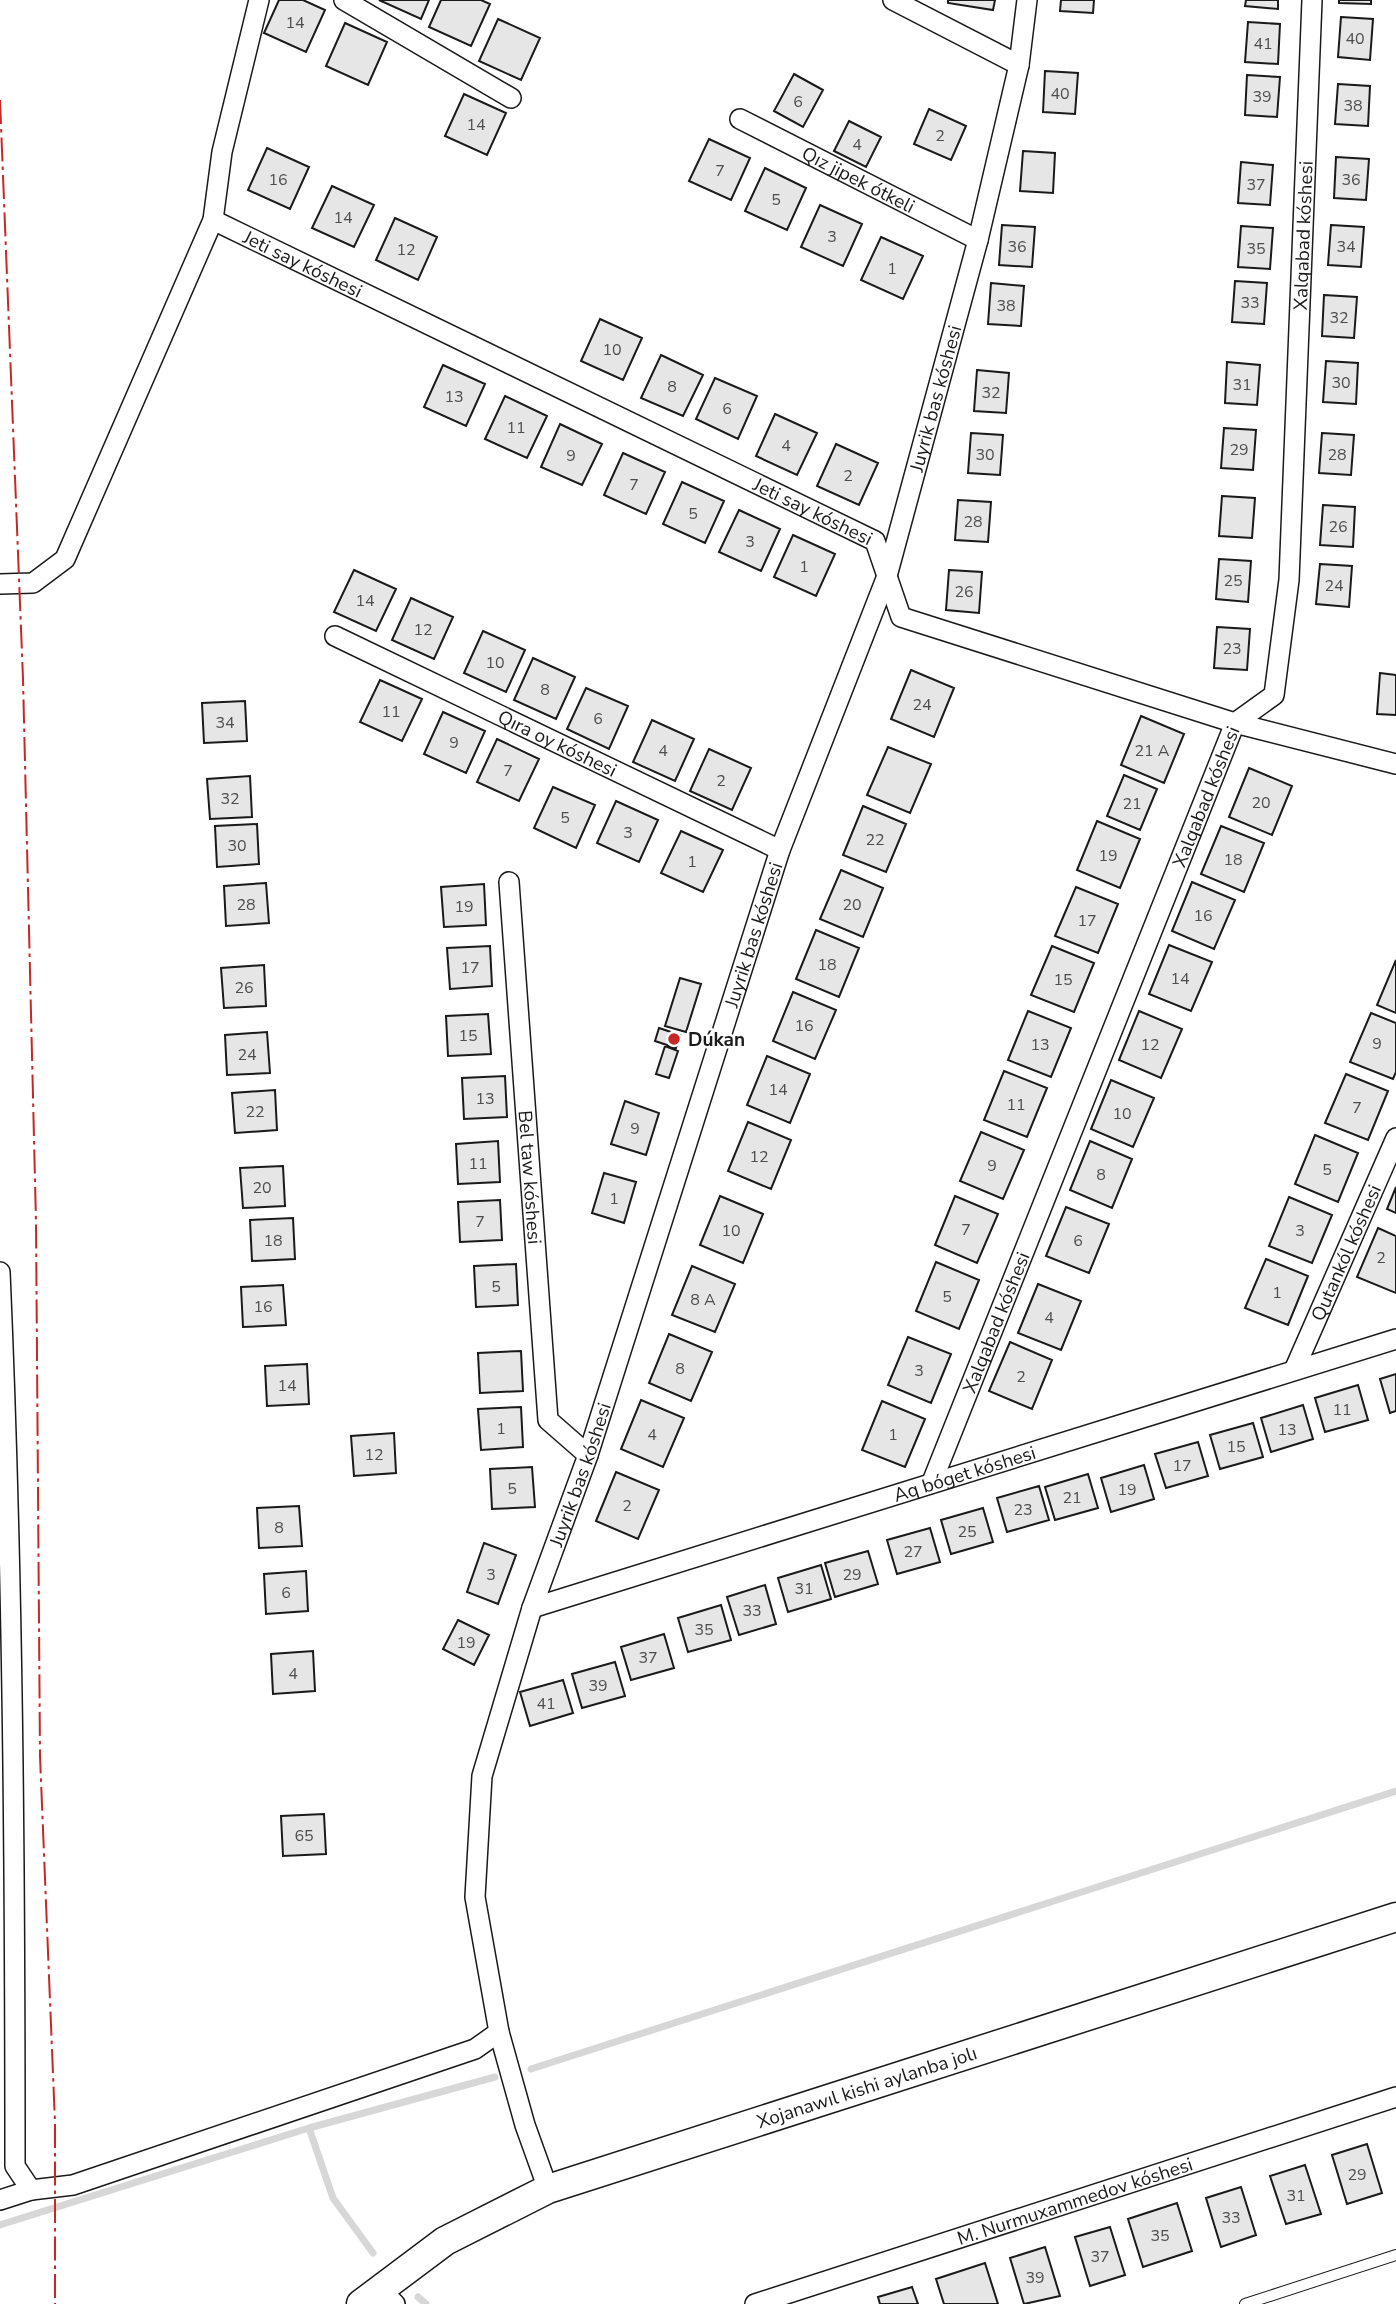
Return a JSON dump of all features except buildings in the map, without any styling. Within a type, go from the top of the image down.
[{"type":"main road","name":"Xojanawıl kishi aylanba jolı","points":[[379,2299],[445,2241],[548,2189],[1396,1917]]},
{"type":"street","points":[[0,584],[33,583],[65,559],[213,220],[222,152],[259,0]]},
{"type":"street","points":[[344,0],[511,97]]},
{"type":"street","points":[[893,0],[1019,65]]},
{"type":"street","name":"Juyrik bas kóshesi","points":[[548,2189],[524,2124],[499,2032],[475,1896],[482,1776],[532,1608],[588,1455],[780,850],[887,576],[978,240],[1019,65],[1027,0]]},
{"type":"street","name":"Xalqabad kóshesi","points":[[932,1482],[1235,723],[1274,695],[1289,580],[1312,0]]},
{"type":"street","name":"Qız jipek ótkeli","points":[[740,119],[978,240]]},
{"type":"street","name":"Jeti say kóshesi","points":[[213,220],[875,541],[901,617],[1235,723],[1396,764]]},
{"type":"street","name":"Qıra oy kóshesi","points":[[335,636],[780,850]]},
{"type":"street","name":"Bel taw kóshesi","points":[[509,882],[548,1420],[588,1455]]},
{"type":"street","name":"Qutankól kóshesi","points":[[1295,1368],[1396,1138]]},
{"type":"street","points":[[0,1272],[7,1875],[15,2166],[31,2190]]},
{"type":"street","name":"Aq bóget kóshesi","points":[[532,1608],[1295,1368],[1396,1339]]},
{"type":"street","points":[[0,2200],[31,2190],[73,2185],[112,2172],[475,2049],[499,2032]]},
{"type":"street","name":"M. Nurmuxammedov kóshesi","points":[[755,2304],[1396,2097]]},
{"type":"lane","points":[[1245,2304],[1396,2255]]},
{"type":"waterway","points":[[531,2069],[1396,1791]]},
{"type":"waterway","points":[[0,2225],[309,2128],[495,2077]]},
{"type":"waterway","points":[[309,2128],[333,2198],[373,2253]]},
{"type":"waterway","points":[[418,2297],[426,2304]]},
{"type":"power","points":[[0,100],[23,679],[36,1222],[40,1756],[55,2123],[55,2304]]},
{"type":"place","name":"Dúkan","points":[[674,1039]]}]
